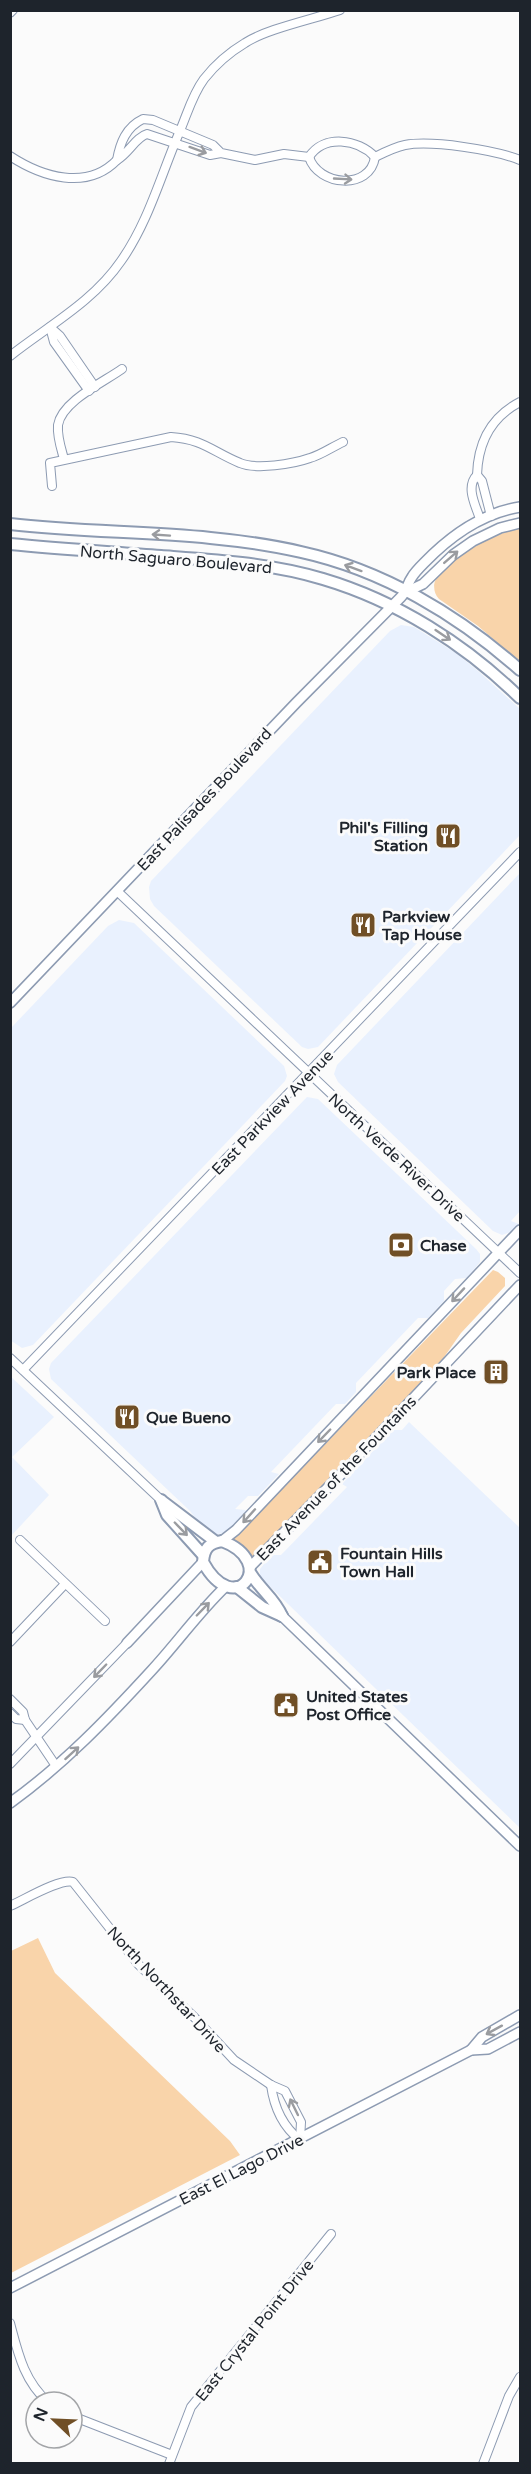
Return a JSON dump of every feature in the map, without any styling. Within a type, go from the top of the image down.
[{"type":"main road","name":"North Saguaro Boulevard","points":[[10,524],[216,539],[290,549],[362,571],[403,595],[464,624],[520,670]]},
{"type":"main road","name":"North Saguaro Boulevard","points":[[10,544],[239,562],[321,578],[392,606],[460,647],[494,673],[520,698]]},
{"type":"main road","points":[[161,1500],[219,1542],[238,1549],[245,1556],[260,1588],[276,1601],[282,1616]]},
{"type":"main road","points":[[161,1500],[167,1515],[203,1559],[215,1579],[282,1616]]},
{"type":"main road","points":[[203,1559],[207,1547],[219,1542]]},
{"type":"main road","points":[[231,1587],[247,1582],[250,1570]]},
{"type":"street","points":[[10,356],[99,287],[122,260],[150,205],[203,80],[224,58],[253,38],[340,10]]},
{"type":"street","points":[[117,160],[121,143],[135,122],[143,119],[153,120],[177,137],[210,155],[221,153],[255,160],[284,154],[309,157]]},
{"type":"street","points":[[135,122],[142,135]]},
{"type":"street","points":[[10,156],[41,173],[62,178],[86,178],[102,172],[128,154],[142,135],[177,137]]},
{"type":"street","points":[[309,157],[315,149],[324,144],[344,141],[361,146],[375,157]]},
{"type":"street","points":[[309,157],[312,166],[322,175],[348,180],[359,178],[370,171],[375,157],[399,147],[419,144],[493,151],[520,160]]},
{"type":"street","points":[[50,327],[54,342],[92,389]]},
{"type":"street","points":[[64,459],[58,433],[59,422],[64,412],[92,389],[122,369]]},
{"type":"street","points":[[480,519],[471,491],[471,483],[477,475],[479,452],[490,428],[505,411],[520,402]]},
{"type":"street","points":[[52,486],[50,463],[171,437],[196,441],[242,465],[257,467],[309,459],[344,442]]},
{"type":"street","points":[[477,475],[482,481],[491,516]]},
{"type":"street","points":[[403,595],[412,576],[452,538],[480,519],[520,507]]},
{"type":"street","points":[[403,595],[423,584],[453,555],[473,541],[500,528],[520,523]]},
{"type":"street","name":"East Palisades Boulevard","points":[[10,1003],[296,703],[403,595]]},
{"type":"street","name":"East Parkview Avenue","points":[[23,1370],[520,852]]},
{"type":"street","name":"North Verde River Drive","points":[[117,891],[520,1273]]},
{"type":"street","points":[[219,1542],[236,1530],[520,1230]]},
{"type":"street","name":"East Avenue of the Fountains","points":[[250,1570],[520,1285]]},
{"type":"street","points":[[10,1358],[161,1500]]},
{"type":"street","points":[[20,1540],[105,1621]]},
{"type":"street","points":[[10,1764],[127,1643],[203,1559]]},
{"type":"street","points":[[10,1642],[65,1584]]},
{"type":"street","points":[[10,1803],[79,1746],[153,1669],[197,1615],[231,1587]]},
{"type":"street","points":[[282,1616],[520,1846]]},
{"type":"street","points":[[10,1699],[23,1712],[25,1720],[38,1736],[56,1766]]},
{"type":"street","points":[[10,1713],[16,1719],[25,1720]]},
{"type":"street","name":"North Northstar Drive","points":[[10,1906],[59,1883],[69,1880],[73,1882],[138,1964],[194,2017],[234,2060],[271,2085],[285,2091],[301,2122],[300,2140]]},
{"type":"street","name":"East El Lago Drive","points":[[10,2288],[471,2050],[482,2037],[520,2015]]},
{"type":"street","name":"East El Lago Drive","points":[[471,2050],[488,2049],[520,2032]]},
{"type":"street","points":[[271,2085],[274,2102],[286,2129],[300,2140]]},
{"type":"street","name":"East Crystal Point Drive","points":[[169,2463],[191,2407],[331,2234]]},
{"type":"street","points":[[10,2324],[29,2381],[37,2390]]},
{"type":"street","points":[[483,2463],[509,2396],[520,2377]]},
{"type":"street","points":[[84,2421],[172,2455]]},
{"type":"shaded area","points":[[520,527],[520,662],[478,626],[439,599],[434,587],[438,576],[448,564],[462,554],[495,536]]},
{"type":"shaded area","points":[[401,625],[414,627],[456,653],[520,709],[520,835],[318,1047],[308,1049],[302,1047],[154,906],[150,899],[149,887],[151,881],[390,631]]},
{"type":"shaded area","points":[[520,873],[520,1211],[511,1221],[519,1224],[511,1232],[502,1235],[493,1231],[338,1082],[334,1074],[337,1065]]},
{"type":"shaded area","points":[[119,920],[134,923],[284,1066],[287,1076],[285,1081],[33,1345],[22,1348],[10,1340],[11,1028],[108,926]]},
{"type":"shaded area","points":[[307,1097],[318,1099],[476,1249],[480,1254],[480,1262],[467,1278],[455,1279],[444,1291],[444,1301],[428,1318],[418,1318],[356,1383],[356,1392],[345,1404],[336,1404],[271,1472],[279,1474],[258,1496],[248,1496],[235,1509],[247,1512],[233,1527],[227,1532],[215,1535],[201,1526],[190,1511],[51,1379],[49,1369],[51,1363]]},
{"type":"shaded area","points":[[493,1270],[505,1278],[505,1286],[461,1333],[442,1360],[253,1559],[244,1547],[231,1539]]},
{"type":"shaded area","points":[[10,1376],[54,1417],[12,1457],[49,1495],[11,1536]]},
{"type":"shaded area","points":[[409,1422],[520,1528],[520,1828],[260,1577],[260,1569],[271,1555],[281,1555],[347,1487],[342,1484],[393,1430],[402,1430]]},
{"type":"shaded area","points":[[38,1938],[55,1973],[230,2141],[240,2155],[11,2273],[11,1951]]},
{"type":"place","name":"Phil's Filling Station","points":[[448,836]]},
{"type":"place","name":"Parkview Tap House","points":[[363,925]]},
{"type":"place","name":"Chase","points":[[401,1245]]},
{"type":"place","name":"Park Place","points":[[496,1372]]},
{"type":"place","name":"Que Bueno","points":[[127,1417]]},
{"type":"place","name":"Fountain Hills Town Hall","points":[[320,1562]]},
{"type":"place","name":"United States Post Office","points":[[286,1705]]}]
